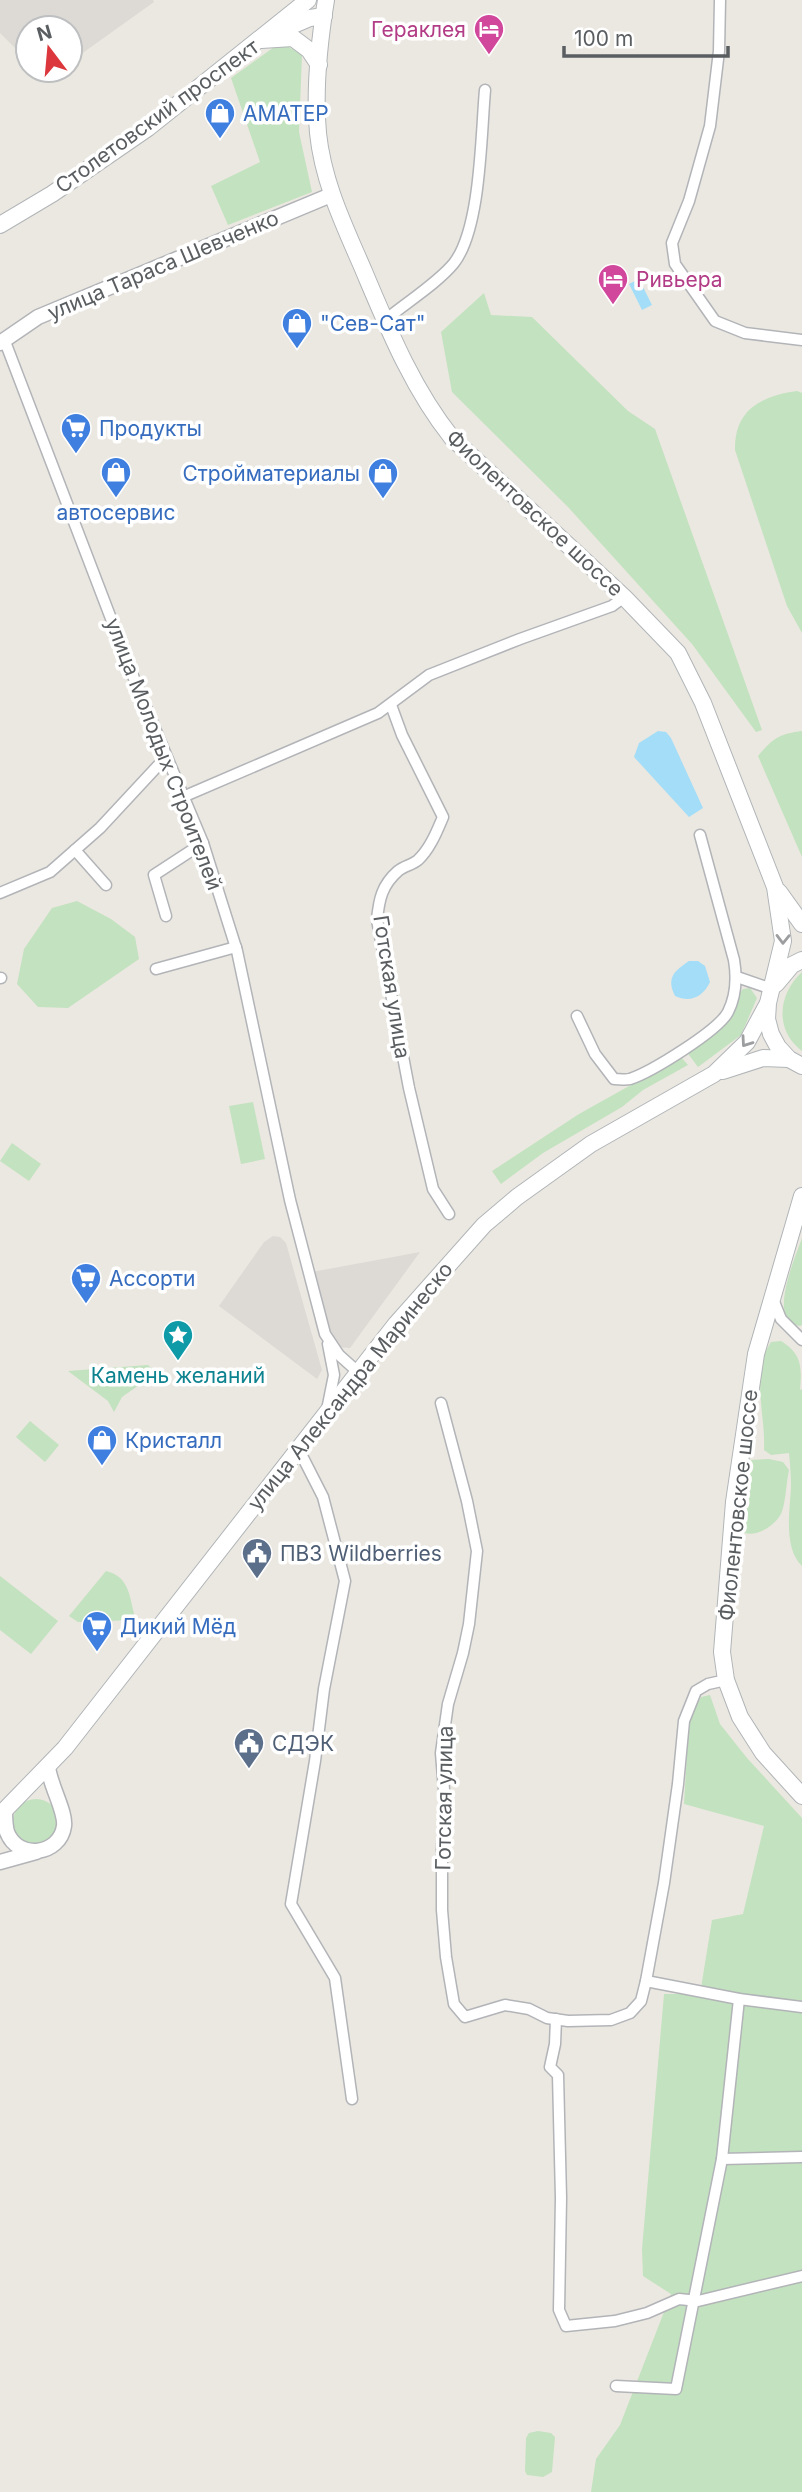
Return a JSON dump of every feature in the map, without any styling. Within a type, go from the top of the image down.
[{"type":"main road","name":"Столетовский проспект","points":[[0,225],[52,194],[148,128],[308,0]]},
{"type":"main road","points":[[261,40],[310,18],[325,8]]},
{"type":"main road","name":"Фиолентовское шоссе","points":[[325,8],[317,99],[318,134],[331,195],[384,321],[417,386],[452,438],[624,597],[678,653],[712,726],[775,887],[783,941],[767,1018],[778,1047],[798,1065]]},
{"type":"main road","points":[[261,40],[293,38],[309,50],[319,65]]},
{"type":"main road","name":"Фиолентовское шоссе","points":[[775,887],[802,924]]},
{"type":"main road","points":[[770,996],[781,976],[802,960]]},
{"type":"main road","name":"улица Александра Маринеско","points":[[714,1074],[747,1042],[770,996]]},
{"type":"main road","name":"улица Александра Маринеско","points":[[3,1813],[48,1768],[358,1372],[421,1295],[484,1225],[517,1197],[591,1144],[714,1074],[763,1058],[798,1065]]},
{"type":"main road","name":"Фиолентовское шоссе","points":[[802,1196],[756,1354],[734,1502],[722,1652],[726,1680],[740,1717],[763,1753],[802,1796]]},
{"type":"street","points":[[720,0],[719,51],[710,126],[690,201],[673,243],[675,264],[715,321],[746,333],[802,340]]},
{"type":"street","points":[[384,321],[454,262],[465,238],[472,219],[485,90]]},
{"type":"street","name":"улица Тараса Шевченко","points":[[2,341],[38,317],[331,195]]},
{"type":"street","name":"улица Молодых Строителей","points":[[2,341],[166,757],[203,843],[236,947],[290,1200],[325,1334],[339,1354],[358,1372]]},
{"type":"street","points":[[185,796],[391,705],[429,675],[612,606],[624,597]]},
{"type":"street","name":"Готская улица","points":[[391,705],[402,735],[443,817],[434,837],[417,861],[400,869],[383,887],[377,920],[409,1087],[433,1189],[449,1214]]},
{"type":"street","points":[[0,893],[50,872],[100,828],[166,757]]},
{"type":"street","points":[[578,1016],[595,1054],[614,1079],[628,1080],[705,1035],[727,1014],[737,977],[700,835]]},
{"type":"street","points":[[166,916],[155,875],[203,843]]},
{"type":"street","points":[[75,850],[106,885]]},
{"type":"street","points":[[156,969],[236,947]]},
{"type":"street","points":[[737,977],[770,996]]},
{"type":"street","points":[[772,1297],[781,1319],[802,1340]]},
{"type":"street","points":[[325,1334],[334,1375],[327,1412]]},
{"type":"street","name":"Готская улица","points":[[441,1403],[467,1501],[477,1551],[469,1624],[447,1704],[441,1753],[446,1802],[442,1847],[442,1910],[446,1957],[454,2004],[465,2017],[505,2005],[529,2009],[547,2018],[611,2020],[629,2012],[640,2001],[664,1883],[684,1721],[696,1691],[708,1684],[726,1680]]},
{"type":"street","points":[[298,1448],[323,1497],[345,1581],[324,1689],[291,1904],[335,1978],[352,2099]]},
{"type":"street","points":[[0,1862],[46,1849],[58,1840],[64,1827],[48,1768]]},
{"type":"street","points":[[35,1780],[56,1796]]},
{"type":"street","name":"улица Александра Маринеско","points":[[3,1813],[11,1839],[23,1849],[39,1851]]},
{"type":"street","points":[[646,1981],[739,1999],[802,2007]]},
{"type":"street","points":[[616,2386],[676,2389],[722,2159],[739,1999]]},
{"type":"street","points":[[556,2019],[555,2044],[550,2067],[558,2075],[561,2198],[559,2310],[566,2326],[615,2321],[647,2313],[679,2299],[693,2300],[802,2276]]},
{"type":"street","points":[[722,2159],[802,2157]]},
{"type":"shaded area","points":[[0,0],[154,2],[84,52],[84,14],[14,14],[14,47],[0,33]]},
{"type":"shaded area","points":[[273,1236],[280,1237],[286,1243],[322,1370],[317,1379],[219,1306],[264,1242]]},
{"type":"shaded area","points":[[420,1252],[350,1348],[335,1347],[312,1272]]},
{"type":"green space","points":[[281,42],[302,55],[299,132],[312,192],[228,225],[211,186],[260,162],[231,78]]},
{"type":"green space","points":[[484,293],[491,315],[532,317],[628,411],[655,429],[762,730],[756,732],[692,644],[568,507],[452,392],[441,332]]},
{"type":"green space","points":[[797,391],[802,393],[802,633],[787,606],[735,450],[739,425],[752,407],[772,397]]},
{"type":"green space","points":[[802,731],[802,857],[758,756],[777,738]]},
{"type":"green space","points":[[77,901],[111,919],[135,937],[139,959],[68,1008],[38,1007],[17,984],[24,949],[52,908]]},
{"type":"green space","points":[[802,972],[802,1051],[787,1033],[782,1012],[788,991]]},
{"type":"green space","points":[[750,988],[757,998],[741,1035],[698,1067],[686,1051],[743,989]]},
{"type":"green space","points":[[681,1057],[688,1065],[543,1153],[501,1184],[492,1171],[579,1114]]},
{"type":"green space","points":[[253,1102],[265,1159],[241,1164],[229,1106]]},
{"type":"green space","points":[[12,1143],[41,1164],[29,1181],[0,1161]]},
{"type":"green space","points":[[802,1238],[800,1326],[790,1322],[785,1315],[784,1305],[787,1281]]},
{"type":"green space","points":[[781,1341],[797,1356],[801,1374],[802,1566],[792,1549],[790,1539],[789,1453],[771,1455],[764,1450],[761,1367],[771,1342]]},
{"type":"green space","points":[[148,1365],[152,1369],[152,1376],[122,1397],[114,1412],[108,1401],[68,1371]]},
{"type":"green space","points":[[30,1421],[59,1445],[45,1462],[16,1437]]},
{"type":"green space","points":[[769,1459],[783,1462],[789,1470],[783,1509],[768,1528],[756,1533],[744,1533],[739,1530],[749,1460]]},
{"type":"green space","points":[[106,1571],[120,1578],[127,1588],[135,1617],[133,1620],[78,1622],[69,1616]]},
{"type":"green space","points":[[0,1576],[58,1621],[31,1654],[0,1630]]},
{"type":"green space","points":[[710,1695],[720,1724],[802,1818],[802,2492],[591,2492],[596,2459],[620,2425],[671,2294],[643,2276],[642,2249],[664,1994],[700,1994],[712,1920],[743,1914],[764,1826],[684,1804],[689,1719],[701,1697]]},
{"type":"green space","points":[[36,1799],[52,1806],[59,1822],[52,1838],[36,1845],[20,1838],[13,1822],[20,1806]]},
{"type":"green space","points":[[529,2433],[551,2433],[555,2437],[552,2472],[543,2477],[527,2475],[525,2471],[526,2438]]},
{"type":"water","points":[[639,279],[652,305],[642,310],[629,284]]},
{"type":"water","points":[[658,731],[666,732],[671,738],[703,808],[689,817],[634,757],[639,743]]},
{"type":"water","points":[[689,961],[698,961],[705,966],[710,982],[700,995],[686,999],[675,996],[671,984],[679,968]]},
{"type":"place","name":"Гераклея","points":[[489,56]]},
{"type":"place","name":"АМАТЕР","points":[[220,140]]},
{"type":"place","name":"Ривьера","points":[[613,306]]},
{"type":"place","name":"\"Сев-Сат\"","points":[[297,350]]},
{"type":"place","name":"Продукты","points":[[76,455]]},
{"type":"place","name":"автосервис","points":[[116,499]]},
{"type":"place","name":"Стройматериалы","points":[[383,500]]},
{"type":"place","name":"Ассорти","points":[[86,1305]]},
{"type":"place","name":"Камень желаний","points":[[178,1362]]},
{"type":"place","name":"Кристалл","points":[[102,1467]]},
{"type":"place","name":"ПВЗ Wildberries","points":[[257,1580]]},
{"type":"place","name":"Дикий Мёд","points":[[97,1653]]},
{"type":"place","name":"СДЭК","points":[[249,1770]]}]
